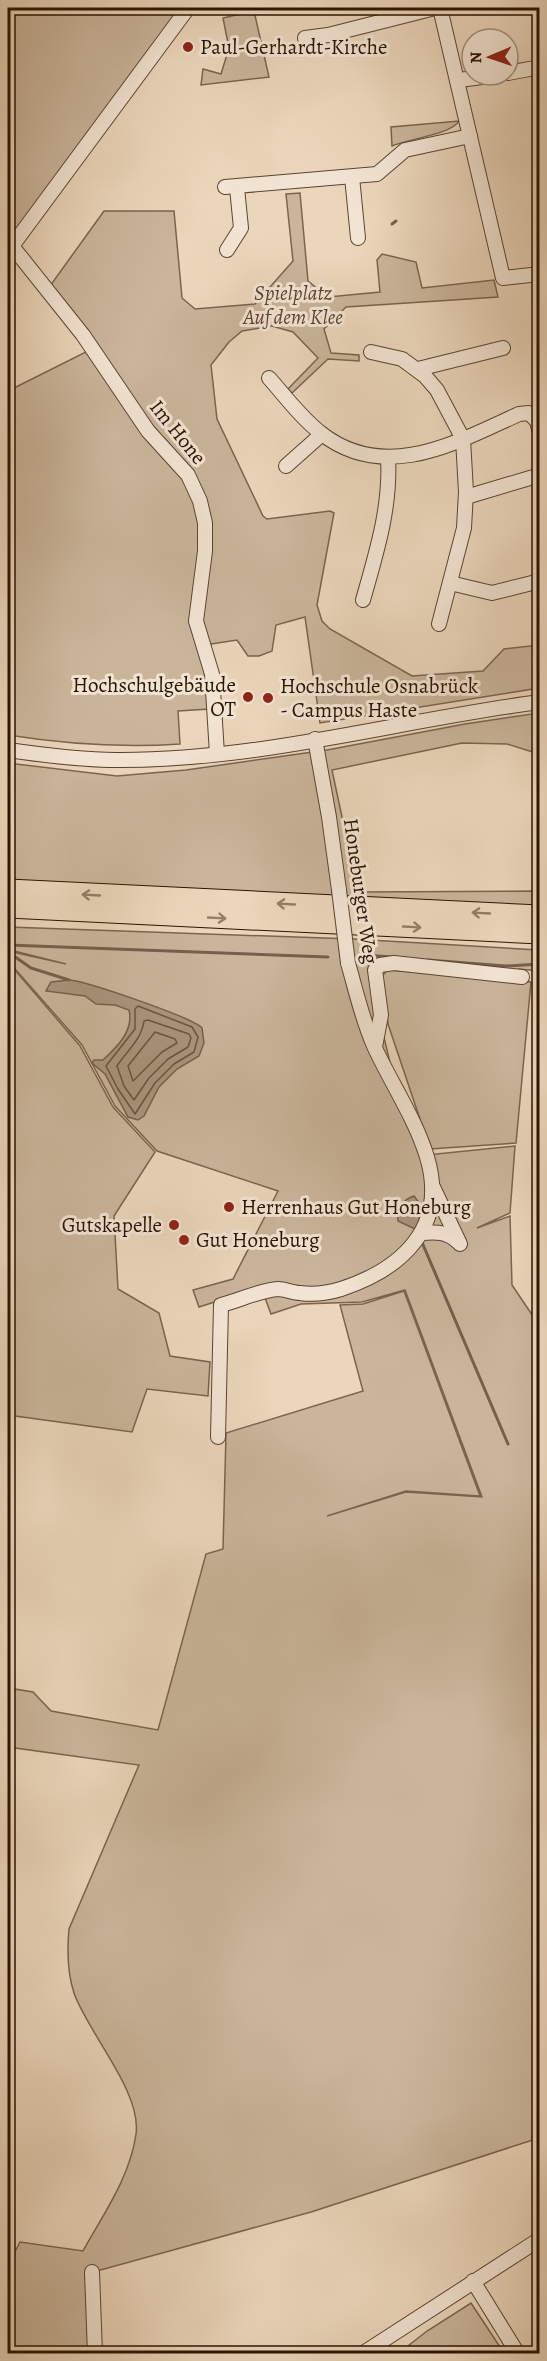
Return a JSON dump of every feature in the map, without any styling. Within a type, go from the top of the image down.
[{"type":"highway","points":[[8,890],[540,916]]},
{"type":"highway","points":[[8,908],[540,933]]},
{"type":"street","points":[[10,246],[188,8]]},
{"type":"street","points":[[305,38],[328,35],[438,8],[459,80],[470,136],[506,277],[540,274]]},
{"type":"street","points":[[520,71],[540,67]]},
{"type":"street","points":[[227,250],[241,228],[231,188],[377,174],[405,150],[470,136]]},
{"type":"street","points":[[352,177],[358,238]]},
{"type":"street","name":"Im Hone","points":[[10,246],[78,328],[148,431],[188,475],[200,501],[205,523],[205,551],[196,621],[212,674],[217,754]]},
{"type":"street","points":[[418,369],[503,348]]},
{"type":"street","points":[[371,352],[390,354],[418,369],[436,390],[463,439],[466,497],[464,528],[440,624]]},
{"type":"street","points":[[269,378],[322,434],[348,449],[388,458],[416,456],[463,439],[519,414],[529,413],[537,421],[540,433]]},
{"type":"street","points":[[286,465],[322,434]]},
{"type":"street","points":[[363,600],[386,512],[390,484],[388,458]]},
{"type":"street","points":[[466,497],[540,475]]},
{"type":"street","points":[[450,583],[492,593],[540,581]]},
{"type":"street","points":[[8,750],[116,760],[217,754],[315,739],[472,710],[540,702]]},
{"type":"street","name":"Honeburger Weg","points":[[315,739],[329,817],[348,963],[362,1017],[414,1124],[427,1155],[432,1183],[460,1245],[452,1236],[439,1232],[420,1235]]},
{"type":"street","name":"Honeburger Weg","points":[[375,1047],[381,1015],[375,970],[380,965],[394,963],[522,977]]},
{"type":"street","name":"Honeburger Weg","points":[[218,1437],[221,1305],[278,1289],[315,1294],[343,1288],[388,1268],[407,1254],[420,1235],[432,1183]]},
{"type":"street","points":[[362,2354],[540,2239]]},
{"type":"street","points":[[92,2272],[95,2354]]},
{"type":"street","points":[[473,2281],[518,2354]]},
{"type":"green space","points":[[8,8],[188,8],[8,253]]},
{"type":"green space","points":[[254,11],[269,77],[201,85],[203,69],[221,74],[229,48],[223,18]]},
{"type":"green space","points":[[459,121],[455,126],[439,133],[392,146],[391,127]]},
{"type":"green space","name":"Spielplatz Auf dem Klee","points":[[300,193],[308,281],[328,297],[380,292],[377,260],[382,254],[416,262],[422,288],[494,280],[498,297],[346,307],[324,329],[331,353],[359,355],[359,361],[328,359],[292,393],[288,389],[318,358],[293,332],[272,326],[242,331],[229,342],[211,365],[217,419],[263,516],[267,519],[330,511],[334,513],[317,605],[322,621],[330,629],[412,676],[483,671],[504,649],[539,645],[539,688],[320,723],[305,617],[276,625],[272,651],[259,656],[248,656],[237,640],[211,644],[199,651],[206,672],[209,709],[178,711],[180,744],[137,746],[94,744],[8,735],[8,391],[88,351],[50,286],[104,211],[174,211],[182,298],[195,309],[255,304],[293,261],[286,194]]},
{"type":"green space","points":[[539,713],[539,754],[507,744],[462,743],[332,770],[358,892],[539,891],[539,910],[8,882],[8,763],[117,776],[186,770],[327,750],[465,724]]},
{"type":"green space","points":[[8,927],[353,939],[539,950],[539,971],[519,969],[510,975],[372,964],[374,996],[400,1104],[427,1155],[515,1146],[510,1213],[477,1228],[510,1216],[512,1285],[539,1325],[539,2138],[311,2212],[93,2272],[95,2353],[8,2353],[8,2265],[20,2242],[83,2251],[122,2180],[133,2150],[136,2118],[131,2100],[123,2081],[90,2026],[74,1993],[69,1969],[68,1945],[69,1929],[139,1765],[8,1747],[8,1688],[33,1692],[51,1711],[158,1730],[206,1554],[223,1549],[226,1433],[363,1391],[340,1305],[363,1304],[404,1291],[480,1496],[406,1491],[327,1516],[406,1492],[482,1497],[405,1290],[362,1302],[301,1304],[271,1314],[261,1287],[199,1307],[193,1290],[233,1279],[278,1191],[157,1151],[115,1106],[82,1045],[8,961],[8,944],[13,952],[66,964],[14,951],[8,942]]},
{"type":"green space","points":[[8,962],[80,1046],[113,1107],[155,1152],[114,1216],[118,1289],[159,1313],[170,1356],[210,1362],[208,1396],[147,1389],[132,1432],[8,1415]]},
{"type":"green space","points":[[388,970],[531,982],[516,1143],[430,1149],[388,1024],[381,977]]},
{"type":"green space","points":[[471,2303],[504,2353],[399,2353],[427,2331]]},
{"type":"water","points":[[69,980],[139,1001],[180,1016],[202,1028],[204,1043],[199,1056],[177,1069],[159,1087],[144,1116],[138,1120],[128,1117],[105,1074],[92,1063],[94,1060],[103,1060],[123,1038],[129,1025],[129,1010],[115,1005],[96,1004],[85,996],[46,991],[51,982]]},
{"type":"water","points":[[414,1196],[422,1207],[417,1230],[398,1221],[401,1206]]},
{"type":"waterway","points":[[392,224],[396,221]]},
{"type":"waterway","points":[[8,945],[328,957]]},
{"type":"waterway","points":[[8,952],[31,968],[69,980]]},
{"type":"waterway","points":[[364,955],[392,957]]},
{"type":"waterway","points":[[428,960],[506,966],[540,964]]},
{"type":"waterway","points":[[421,1240],[508,1444]]},
{"type":"place","name":"Paul-Gerhardt-Kirche","points":[[188,47]]},
{"type":"place","name":"Hochschulgebäude OT","points":[[248,697]]},
{"type":"place","name":"Hochschule Osnabrück - Campus Haste","points":[[268,698]]},
{"type":"place","name":"Herrenhaus Gut Honeburg","points":[[229,1207]]},
{"type":"place","name":"Gutskapelle","points":[[174,1225]]},
{"type":"place","name":"Gut Honeburg","points":[[184,1240]]}]
